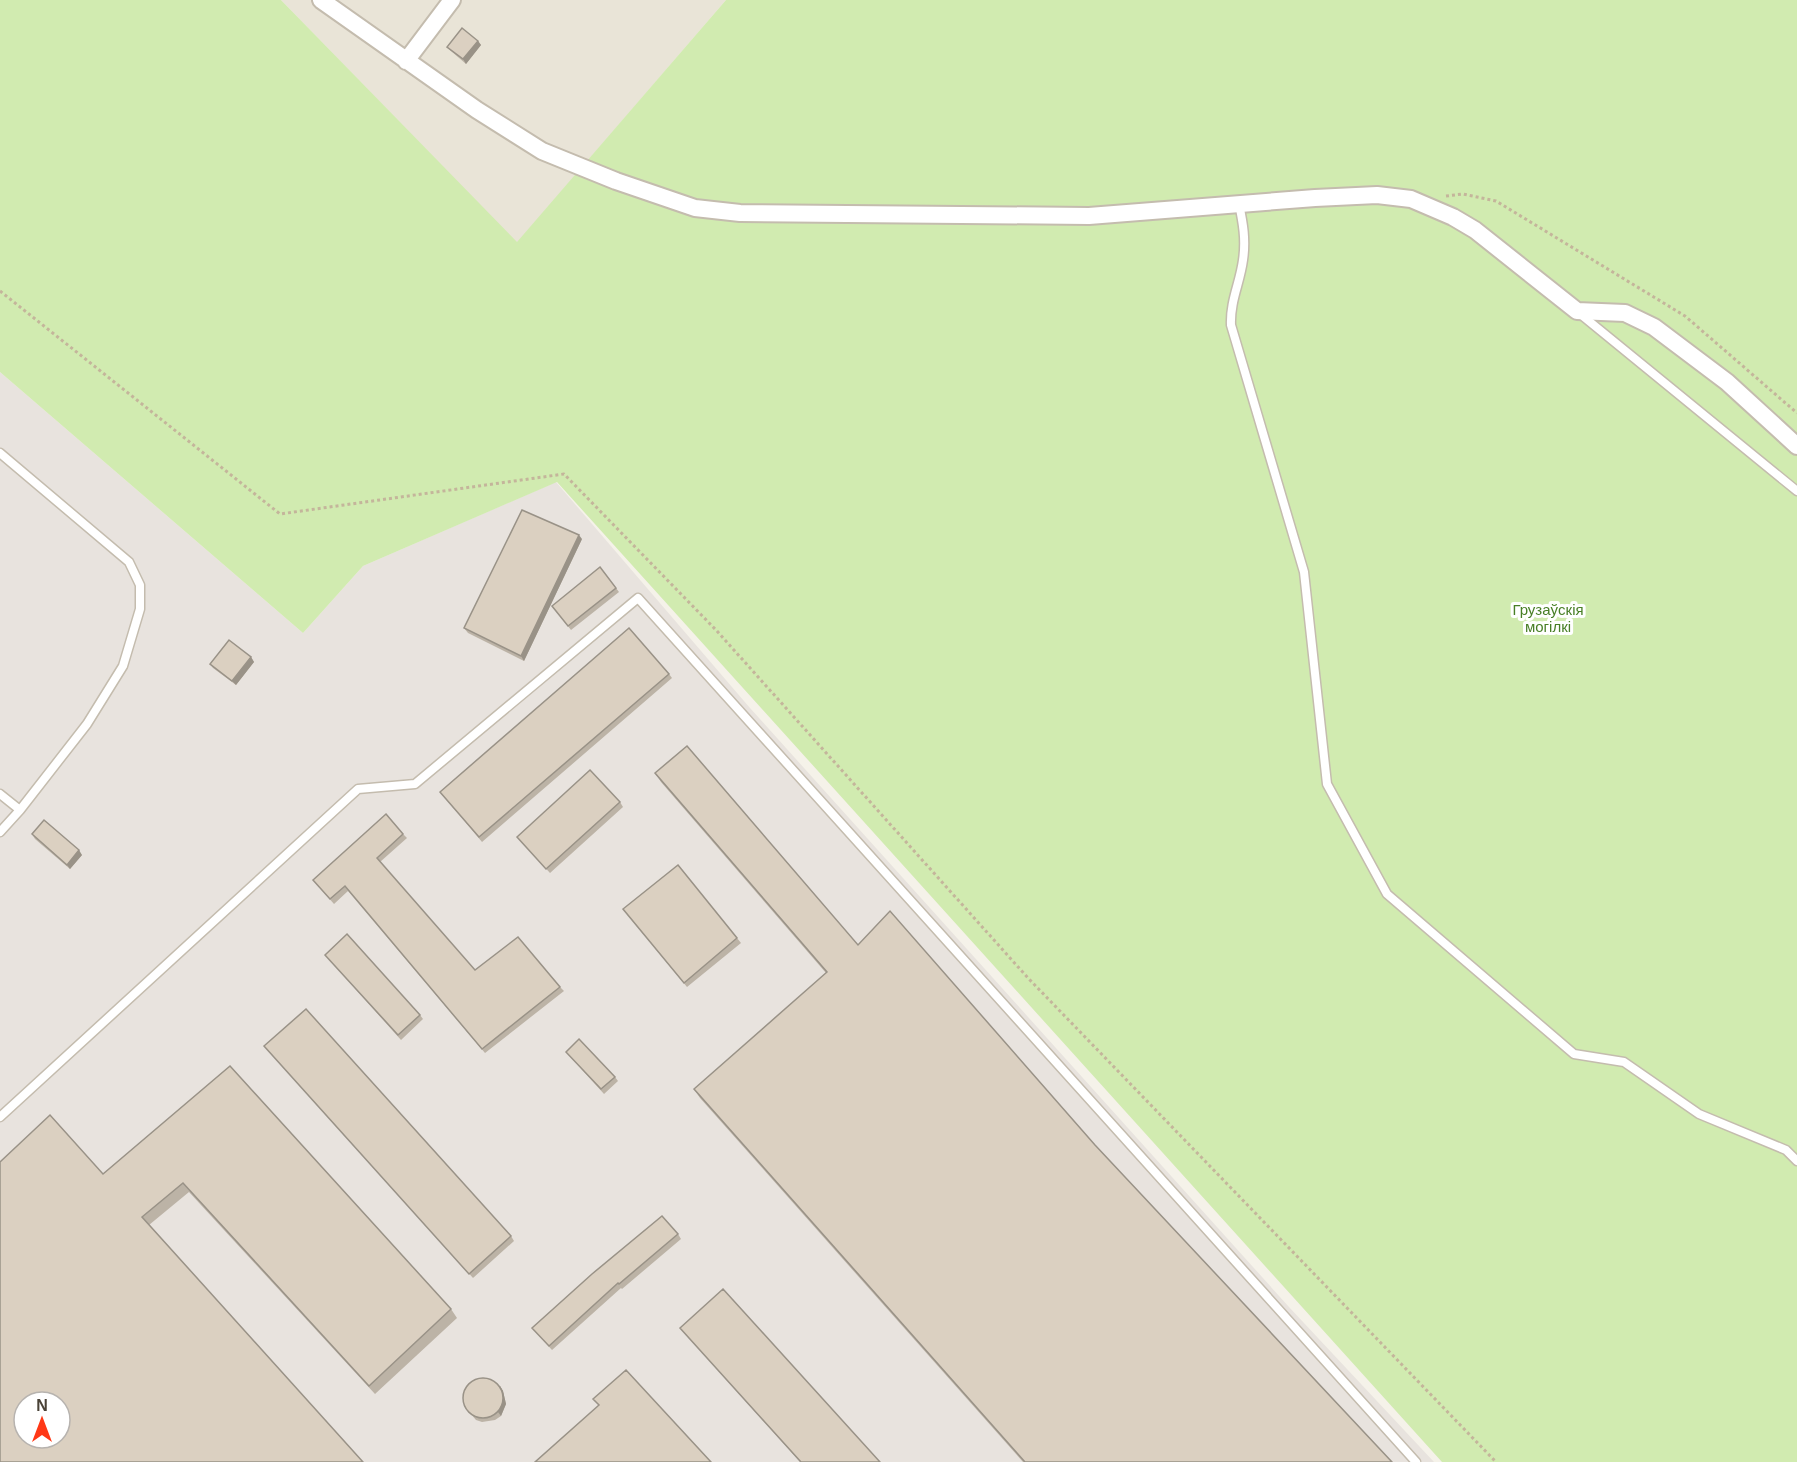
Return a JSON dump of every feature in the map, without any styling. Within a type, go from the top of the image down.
[{"type":"street","points":[[321,0],[511,133],[542,151],[616,182],[695,207],[740,213],[1089,216],[1239,203],[1377,195],[1412,199],[1453,217],[1475,230],[1577,311],[1625,313],[1654,327],[1727,382],[1797,446]]},
{"type":"street","points":[[406,61],[452,0]]},
{"type":"lane","points":[[1239,203],[1245,234],[1243,260],[1232,300],[1231,325],[1304,572],[1327,784],[1387,894],[1574,1054],[1624,1062],[1699,1114],[1786,1150],[1797,1161]]},
{"type":"lane","points":[[1577,311],[1797,491]]},
{"type":"lane","points":[[0,453],[129,562],[140,585],[140,609],[123,666],[87,724],[0,832]]},
{"type":"lane","points":[[0,1117],[358,789],[415,784],[638,598],[1416,1462]]},
{"type":"lane","points":[[0,794],[20,810]]},
{"type":"path","points":[[1442,196],[1463,194],[1496,201],[1686,316],[1797,413]]},
{"type":"path","points":[[0,291],[280,514],[564,474],[716,630],[1028,978],[1496,1462]]},
{"type":"shaded area","points":[[281,0],[726,0],[517,243]]},
{"type":"shaded area","points":[[0,372],[303,633],[363,566],[556,482],[750,708],[1289,1307],[1434,1462],[0,1462]]},
{"type":"green space","name":"Грузаўскія могілкі","points":[[0,0],[281,0],[517,242],[726,0],[1797,0],[1797,1462],[1442,1462],[557,482],[363,566],[303,633],[0,372]]},
{"type":"building","points":[[462,28],[478,41],[463,59],[447,47]]},
{"type":"building","points":[[522,510],[579,535],[521,656],[464,628]]},
{"type":"building","points":[[600,567],[616,588],[568,626],[552,606]]},
{"type":"building","points":[[629,628],[669,674],[479,837],[440,792]]},
{"type":"building","points":[[229,640],[251,657],[232,681],[210,664]]},
{"type":"building","points":[[687,746],[858,945],[890,911],[1095,1145],[1392,1462],[1025,1462],[694,1089],[827,972],[655,773]]},
{"type":"building","points":[[590,770],[620,802],[546,869],[517,837]]},
{"type":"building","points":[[386,814],[403,834],[377,858],[475,970],[518,937],[560,987],[482,1049],[345,886],[330,899],[313,880]]},
{"type":"building","points":[[44,820],[79,850],[67,865],[32,834]]},
{"type":"building","points":[[678,865],[737,938],[684,983],[623,909]]},
{"type":"building","points":[[347,934],[420,1015],[398,1035],[325,955]]},
{"type":"building","points":[[306,1009],[511,1236],[469,1274],[264,1046]]},
{"type":"building","points":[[579,1039],[615,1077],[601,1089],[566,1052]]},
{"type":"building","points":[[230,1066],[451,1309],[369,1386],[183,1183],[142,1217],[363,1462],[0,1462],[0,1162],[50,1115],[103,1174]]},
{"type":"building","points":[[662,1216],[678,1234],[618,1283],[549,1346],[532,1328]]},
{"type":"building","points":[[723,1289],[880,1462],[801,1462],[680,1328]]},
{"type":"building","points":[[626,1370],[711,1462],[535,1462],[599,1405],[593,1399]]},
{"type":"building","points":[[483,1378],[497,1384],[503,1398],[497,1412],[483,1418],[469,1412],[463,1398],[469,1384]]}]
